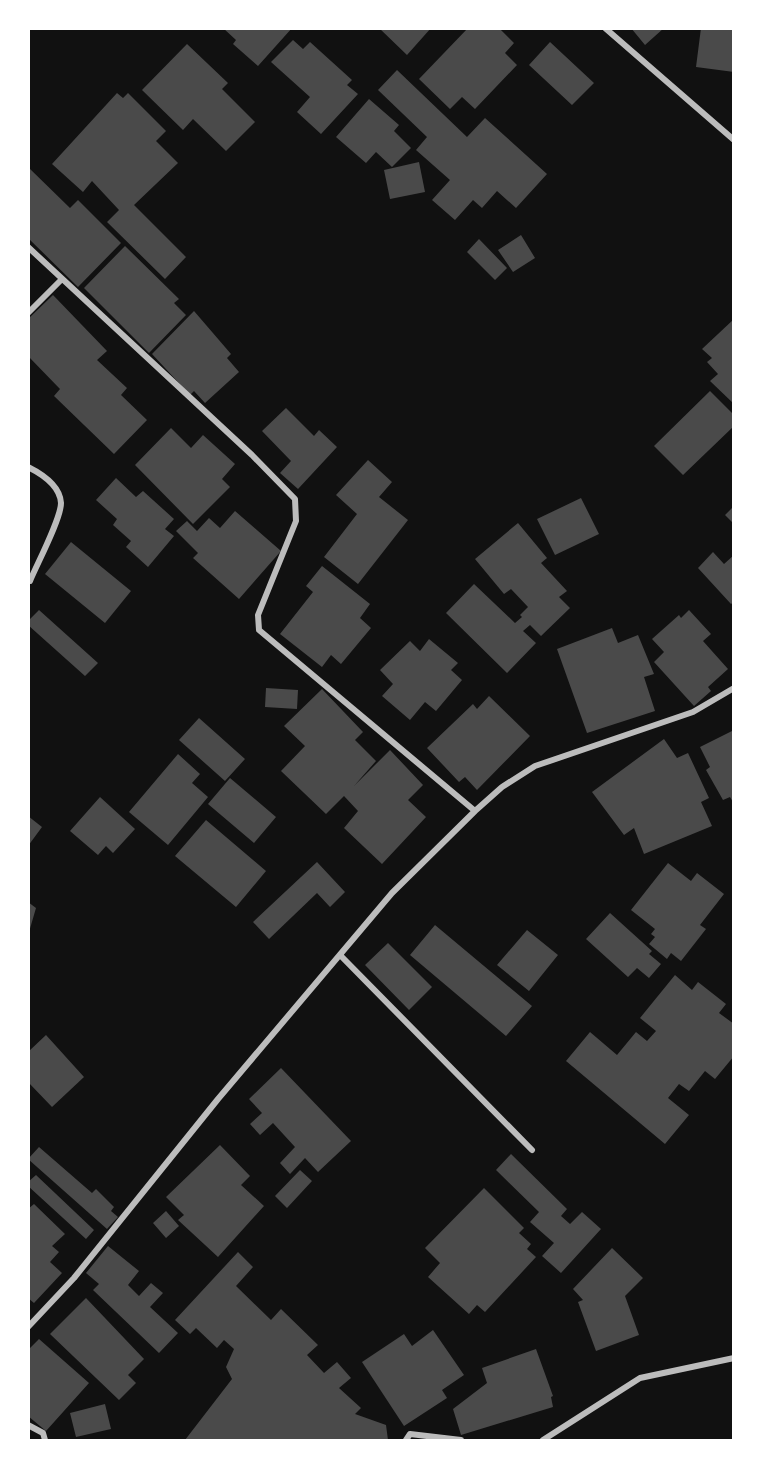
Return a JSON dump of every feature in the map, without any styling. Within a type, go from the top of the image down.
[{"type":"street","points":[[605,28],[734,140]]},
{"type":"street","points":[[28,247],[252,455],[295,499],[296,520],[258,615],[259,630],[475,811]]},
{"type":"street","points":[[28,313],[62,279]]},
{"type":"street","points":[[28,467],[43,474],[56,488],[61,504],[30,581]]},
{"type":"street","points":[[28,1327],[74,1278],[218,1099],[392,893],[475,811],[502,787],[535,766],[693,712],[734,688]]},
{"type":"street","points":[[340,955],[532,1150]]},
{"type":"street","points":[[543,1440],[640,1378],[734,1359]]},
{"type":"street","points":[[28,1425],[43,1432],[45,1440]]},
{"type":"street","points":[[406,1440],[410,1434],[460,1440]]},
{"type":"building","points":[[223,28],[292,28],[258,66],[233,44],[236,40]]},
{"type":"building","points":[[379,28],[431,28],[407,55]]},
{"type":"building","points":[[468,28],[499,28],[514,43],[505,53],[517,65],[475,109],[462,97],[450,109],[419,79]]},
{"type":"building","points":[[631,28],[664,28],[645,45]]},
{"type":"building","points":[[701,28],[734,28],[734,72],[696,67]]},
{"type":"building","points":[[293,40],[303,49],[310,42],[352,80],[347,85],[358,94],[321,134],[297,112],[310,97],[271,62]]},
{"type":"building","points":[[550,42],[594,83],[572,105],[529,65]]},
{"type":"building","points":[[187,44],[228,83],[222,89],[255,122],[226,151],[193,119],[183,130],[142,90]]},
{"type":"building","points":[[397,70],[467,137],[485,118],[547,174],[516,208],[497,191],[482,208],[473,200],[455,220],[432,200],[450,180],[416,150],[427,137],[378,90]]},
{"type":"building","points":[[117,93],[123,98],[128,93],[166,131],[156,141],[178,163],[134,205],[186,257],[165,279],[107,222],[119,210],[92,181],[83,192],[52,164]]},
{"type":"building","points":[[369,99],[399,125],[394,131],[411,148],[392,167],[376,152],[366,163],[336,137]]},
{"type":"building","points":[[419,162],[425,192],[390,199],[384,170]]},
{"type":"building","points":[[28,167],[70,208],[78,200],[121,243],[78,287],[28,238]]},
{"type":"building","points":[[521,235],[535,258],[513,272],[498,250]]},
{"type":"building","points":[[479,239],[507,268],[495,280],[467,252]]},
{"type":"building","points":[[125,246],[179,299],[174,303],[186,315],[149,353],[84,288]]},
{"type":"building","points":[[53,295],[107,351],[97,360],[127,388],[121,395],[147,420],[114,454],[54,396],[60,389],[28,356],[28,319]]},
{"type":"building","points":[[194,311],[231,354],[227,358],[239,372],[205,403],[194,391],[190,395],[152,354]]},
{"type":"building","points":[[734,319],[734,404],[710,381],[718,374],[707,362],[712,358],[702,349]]},
{"type":"building","points":[[710,391],[734,415],[734,426],[683,475],[654,446]]},
{"type":"building","points":[[286,408],[314,436],[319,430],[337,447],[298,489],[280,473],[291,461],[262,431]]},
{"type":"building","points":[[171,428],[191,448],[203,435],[235,464],[222,479],[230,487],[193,524],[135,465]]},
{"type":"building","points":[[368,460],[392,482],[379,497],[408,520],[358,584],[324,557],[357,514],[336,495]]},
{"type":"building","points":[[116,478],[136,497],[143,491],[174,519],[165,529],[174,536],[148,567],[126,547],[131,541],[113,525],[117,519],[96,500]]},
{"type":"building","points":[[581,498],[599,534],[555,555],[537,519]]},
{"type":"building","points":[[734,506],[734,524],[725,515]]},
{"type":"building","points":[[235,511],[281,551],[239,599],[193,558],[198,553],[176,531],[187,521],[197,531],[209,518],[220,528]]},
{"type":"building","points":[[518,523],[547,558],[541,563],[567,591],[559,597],[570,608],[541,636],[530,625],[523,631],[536,643],[507,673],[446,613],[474,584],[515,623],[522,617],[520,615],[528,607],[511,589],[504,594],[475,559]]},
{"type":"building","points":[[71,542],[131,591],[105,623],[45,574]]},
{"type":"building","points":[[713,552],[724,564],[734,555],[734,602],[731,604],[698,568]]},
{"type":"building","points":[[322,566],[370,604],[360,618],[371,628],[341,664],[331,655],[322,667],[280,634],[313,592],[306,586]]},
{"type":"building","points":[[39,610],[98,663],[85,676],[28,625],[28,621]]},
{"type":"building","points":[[689,610],[711,634],[703,641],[728,669],[708,687],[711,691],[694,706],[654,662],[664,652],[652,639],[679,615],[681,618]]},
{"type":"building","points":[[612,628],[618,643],[638,635],[654,674],[644,677],[655,711],[587,733],[557,649]]},
{"type":"building","points":[[429,639],[458,663],[451,670],[462,680],[436,711],[425,702],[410,720],[382,696],[393,684],[380,670],[410,641],[420,651]]},
{"type":"building","points":[[266,688],[298,690],[297,709],[265,707]]},
{"type":"building","points":[[322,689],[363,732],[355,740],[376,761],[354,786],[390,750],[423,785],[408,800],[426,817],[382,864],[344,828],[358,811],[344,796],[326,814],[281,771],[305,746],[284,726]]},
{"type":"building","points":[[489,696],[530,736],[477,790],[465,777],[459,782],[427,748],[473,704],[477,709]]},
{"type":"building","points":[[199,718],[245,759],[225,781],[179,740]]},
{"type":"building","points":[[732,731],[734,734],[734,804],[730,797],[723,800],[706,770],[710,767],[700,747]]},
{"type":"building","points":[[664,739],[677,758],[688,753],[709,798],[701,802],[712,826],[644,854],[634,828],[624,835],[592,792]]},
{"type":"building","points":[[178,754],[200,774],[192,783],[208,797],[168,845],[129,812]]},
{"type":"building","points":[[230,778],[276,817],[254,843],[208,804]]},
{"type":"building","points":[[100,797],[135,829],[113,853],[106,846],[98,855],[70,831]]},
{"type":"building","points":[[28,816],[42,827],[28,846]]},
{"type":"building","points":[[206,820],[266,871],[236,907],[175,856]]},
{"type":"building","points":[[317,862],[345,892],[330,907],[317,893],[269,939],[253,922]]},
{"type":"building","points":[[668,863],[691,881],[697,873],[724,894],[700,925],[706,929],[681,961],[671,953],[667,959],[649,944],[655,937],[651,934],[655,929],[631,910]]},
{"type":"building","points":[[28,902],[36,908],[29,932],[28,932]]},
{"type":"building","points":[[610,913],[652,951],[649,954],[661,964],[649,978],[637,968],[628,977],[586,939]]},
{"type":"building","points":[[435,925],[532,1006],[506,1036],[410,955]]},
{"type":"building","points":[[527,930],[558,955],[529,991],[497,965]]},
{"type":"building","points":[[388,943],[432,987],[409,1010],[365,965]]},
{"type":"building","points":[[675,975],[692,990],[698,982],[726,1004],[719,1013],[734,1024],[734,1056],[715,1079],[705,1071],[689,1091],[679,1084],[668,1098],[689,1115],[665,1144],[566,1061],[590,1032],[617,1055],[636,1032],[647,1041],[656,1031],[640,1018]]},
{"type":"building","points":[[46,1035],[84,1077],[52,1107],[28,1082],[28,1052]]},
{"type":"building","points":[[281,1068],[351,1141],[318,1172],[305,1158],[290,1174],[280,1163],[295,1147],[273,1123],[260,1135],[250,1124],[262,1113],[249,1099]]},
{"type":"building","points":[[220,1145],[250,1176],[241,1185],[264,1206],[218,1257],[178,1220],[184,1215],[166,1197]]},
{"type":"building","points":[[39,1147],[92,1193],[96,1189],[114,1207],[111,1211],[118,1217],[107,1229],[28,1159]]},
{"type":"building","points":[[511,1154],[567,1209],[561,1216],[570,1224],[582,1212],[601,1229],[561,1273],[542,1256],[554,1243],[530,1222],[539,1212],[496,1170]]},
{"type":"building","points":[[300,1170],[312,1181],[287,1208],[275,1196]]},
{"type":"building","points":[[36,1175],[94,1230],[86,1239],[28,1186],[28,1182]]},
{"type":"building","points":[[484,1188],[524,1228],[519,1233],[531,1244],[527,1249],[536,1257],[485,1312],[477,1305],[469,1314],[428,1277],[440,1263],[425,1248]]},
{"type":"building","points":[[34,1204],[65,1234],[52,1246],[59,1252],[50,1262],[62,1273],[34,1303],[28,1298],[28,1209]]},
{"type":"building","points":[[166,1211],[179,1226],[166,1238],[153,1223]]},
{"type":"building","points":[[108,1246],[139,1271],[128,1285],[139,1296],[151,1283],[163,1293],[150,1307],[178,1333],[159,1353],[93,1290],[99,1284],[86,1273]]},
{"type":"building","points":[[612,1248],[643,1278],[625,1296],[639,1335],[596,1351],[578,1302],[583,1300],[573,1289]]},
{"type":"building","points":[[238,1252],[253,1267],[236,1286],[271,1320],[281,1309],[318,1345],[307,1355],[324,1373],[337,1362],[351,1378],[339,1388],[361,1408],[355,1414],[386,1425],[388,1440],[185,1440],[232,1379],[226,1367],[234,1349],[224,1340],[217,1348],[196,1328],[190,1334],[175,1320]]},
{"type":"building","points":[[86,1298],[144,1359],[128,1375],[136,1383],[119,1400],[50,1334]]},
{"type":"building","points":[[433,1330],[464,1375],[442,1390],[447,1398],[404,1426],[362,1362],[404,1334],[412,1346]]},
{"type":"building","points":[[39,1339],[89,1383],[46,1431],[28,1416],[28,1350]]},
{"type":"building","points":[[536,1349],[553,1396],[551,1397],[553,1407],[461,1435],[453,1409],[487,1383],[482,1368]]},
{"type":"building","points":[[105,1404],[111,1429],[76,1437],[70,1413]]}]
